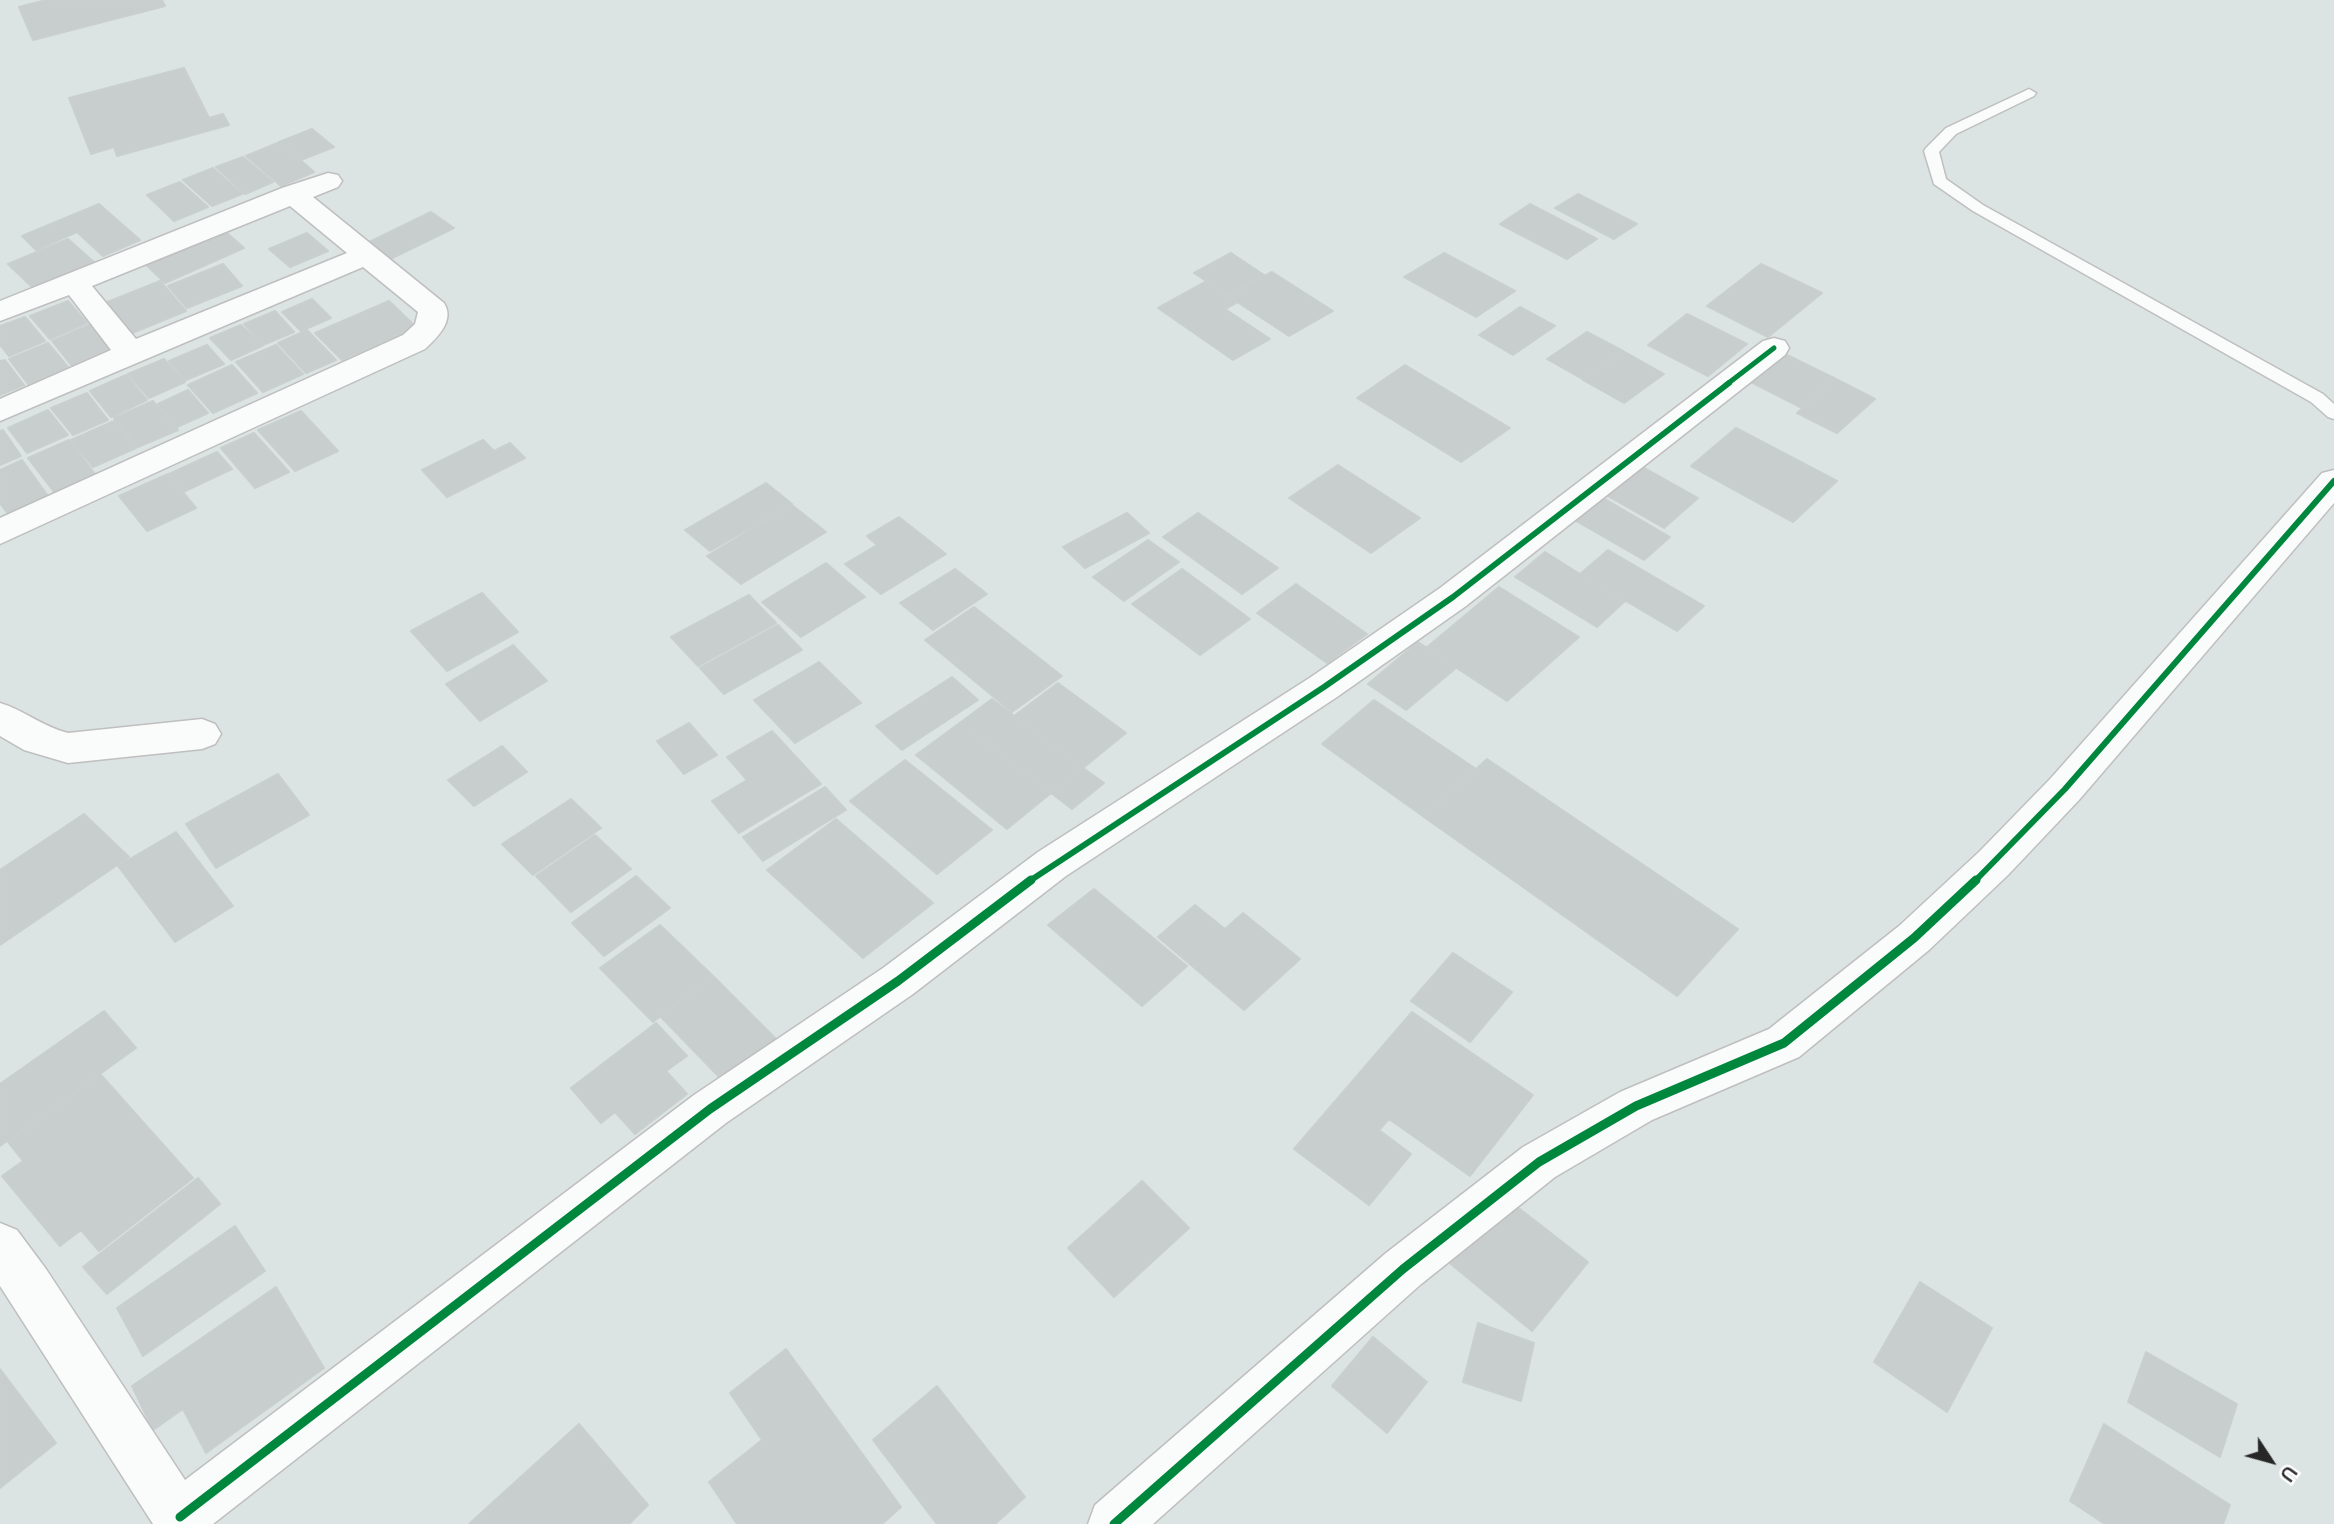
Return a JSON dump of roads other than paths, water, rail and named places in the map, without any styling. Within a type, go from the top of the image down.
[{"type":"street","points":[[0,312],[328,181]]},
{"type":"street","points":[[0,532],[414,342],[428,330],[433,319],[433,309],[292,194]]},
{"type":"street","points":[[0,411],[130,353],[367,255]]},
{"type":"street","points":[[74,282],[130,353]]},
{"type":"street","points":[[0,1246],[182,1520],[710,1110],[898,981],[1052,864],[1324,687],[1453,597],[1774,348]]},
{"type":"street","points":[[1114,1524],[1403,1269],[1539,1162],[1636,1106],[1784,1043],[1914,938],[1994,863],[2065,789],[2334,481]]},
{"type":"street","points":[[0,717],[37,740],[68,748],[202,734]]},
{"type":"lane","points":[[2029,93],[1951,131],[1931,151],[1939,181],[1990,215],[2317,398],[2334,413]]}]
